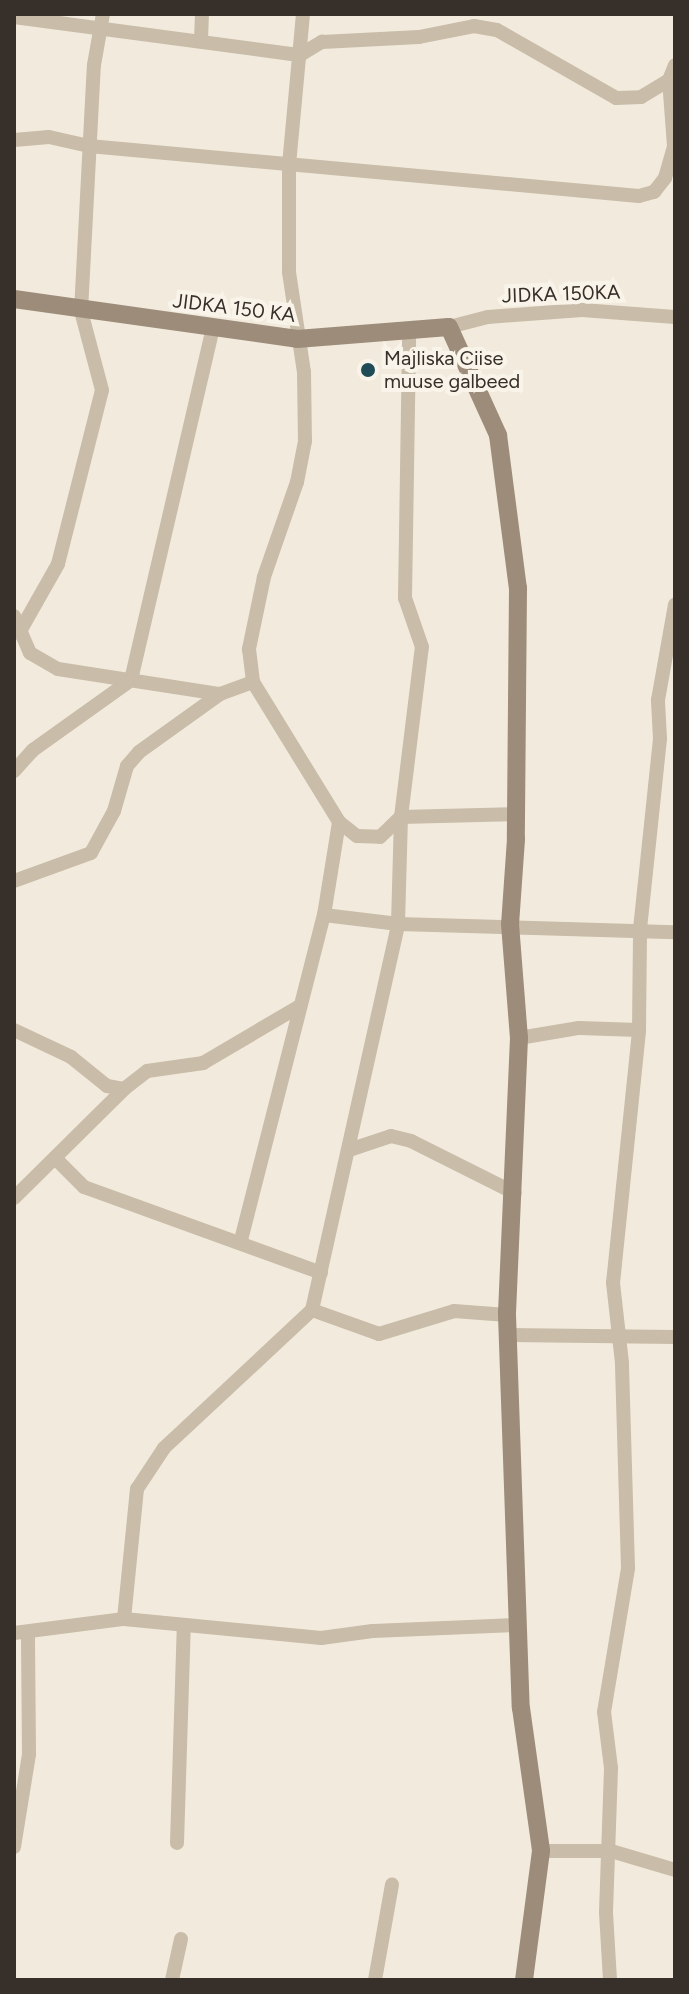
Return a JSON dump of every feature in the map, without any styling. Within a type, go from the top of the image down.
[{"type":"street","points":[[201,41],[202,14]]},
{"type":"street","points":[[303,14],[289,165],[289,272],[304,372],[305,441],[297,482],[264,577],[249,649],[253,682],[339,822],[357,836],[380,837],[401,817],[514,814]]},
{"type":"street","points":[[14,17],[102,21],[201,41],[300,55],[322,42],[419,37],[474,26],[497,30],[616,98],[641,97],[669,80]]},
{"type":"street","points":[[19,633],[58,564],[102,390],[81,311],[89,146],[102,21]]},
{"type":"street","points":[[14,140],[49,137],[89,146],[639,196],[654,192],[665,178],[674,146],[669,80],[675,65]]},
{"type":"street","name":"JIDKA 150 KA","points":[[15,304],[297,339],[409,334],[449,327]]},
{"type":"street","name":"JIDKA 150KA","points":[[449,327],[488,317],[582,310],[675,317]]},
{"type":"street","points":[[449,327],[498,435],[518,588],[510,924],[519,1038],[515,1193],[507,1315],[521,1708],[541,1851],[524,1980]]},
{"type":"street","points":[[14,771],[33,750],[131,680],[213,328]]},
{"type":"street","points":[[124,1619],[137,1489],[164,1448],[312,1310],[349,1150],[398,924],[401,817],[422,647],[405,598],[409,334]]},
{"type":"street","points":[[610,1980],[606,1912],[611,1851],[611,1768],[604,1712],[628,1568],[613,1283],[639,1030],[640,929],[660,739],[658,700],[675,605]]},
{"type":"street","points":[[14,616],[30,653],[58,669],[220,694]]},
{"type":"street","points":[[14,881],[91,853],[114,811],[127,766],[220,694],[253,682]]},
{"type":"street","points":[[241,1240],[298,1007],[324,915],[339,822]]},
{"type":"street","points":[[324,915],[398,924],[510,924],[675,932]]},
{"type":"street","points":[[14,1198],[124,1089],[147,1071],[203,1063],[298,1007]]},
{"type":"street","points":[[519,1038],[579,1028],[639,1030]]},
{"type":"street","points":[[14,1030],[71,1057],[107,1086],[124,1089]]},
{"type":"street","points":[[349,1150],[391,1136],[411,1141],[515,1193]]},
{"type":"street","points":[[55,1158],[84,1187],[241,1240],[321,1273]]},
{"type":"street","points":[[312,1310],[379,1334],[454,1311],[507,1315]]},
{"type":"street","points":[[508,1335],[675,1337]]},
{"type":"street","points":[[14,1847],[29,1754],[21,1633],[65,1623],[124,1619],[321,1638],[373,1631],[518,1625]]},
{"type":"street","points":[[177,1843],[184,1625]]},
{"type":"street","points":[[541,1851],[611,1851],[675,1870]]},
{"type":"street","points":[[375,1980],[392,1885]]},
{"type":"street","points":[[172,1980],[181,1939]]},
{"type":"place","name":"Majliska Ciise muuse galbeed","points":[[368,370]]}]
